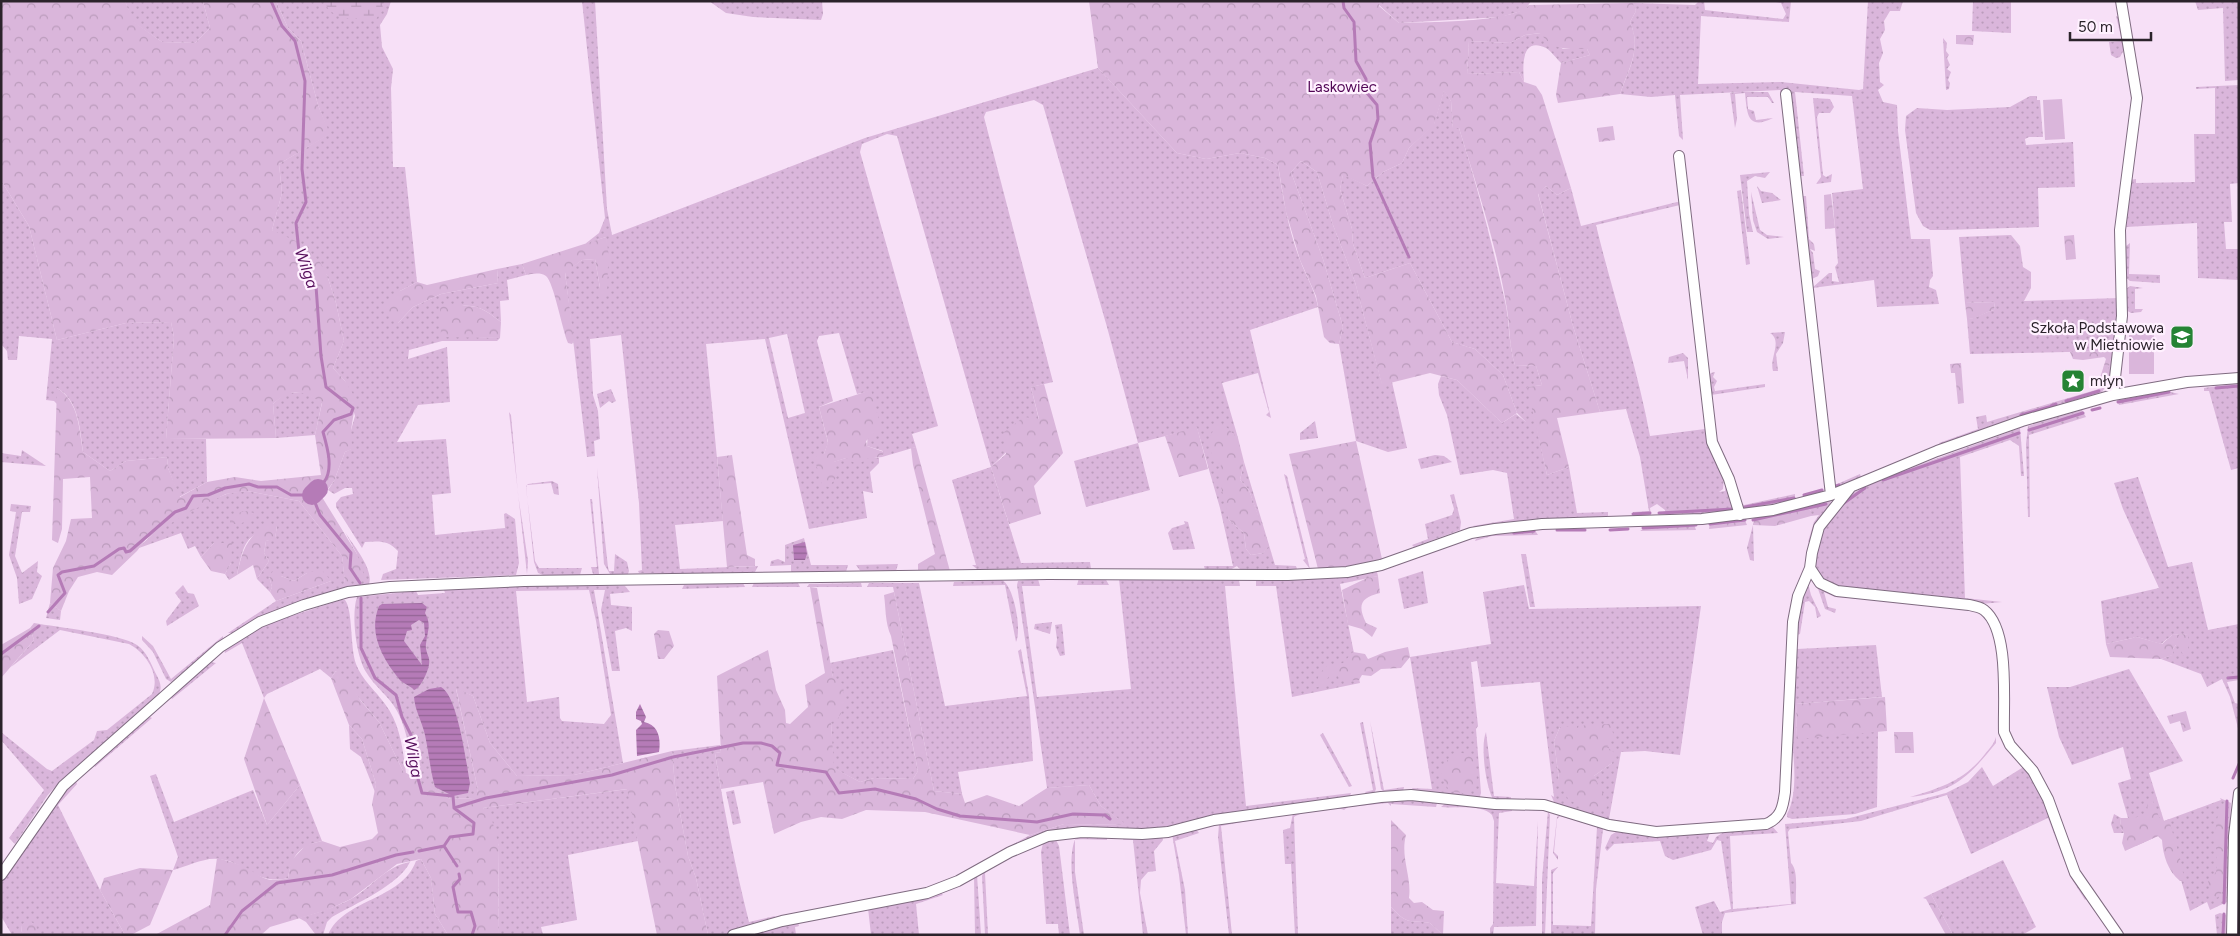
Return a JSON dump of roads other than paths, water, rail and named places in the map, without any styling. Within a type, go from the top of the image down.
[{"type":"street","points":[[2113,395],[2122,316],[2120,230],[2138,98],[2121,1]]},
{"type":"street","points":[[1786,94],[1831,495]]},
{"type":"street","points":[[1680,156],[1712,442],[1729,479],[1740,515]]},
{"type":"street","points":[[1,874],[62,786],[220,648],[260,622],[304,605],[348,592],[390,587],[524,581],[1041,574],[1316,575],[1370,568],[1471,533],[1494,529],[1542,524],[1702,519],[1774,510],[1831,495],[1937,451],[2022,421],[2113,395],[2187,382],[2239,378]]},
{"type":"street","points":[[733,935],[782,921],[927,893],[958,881],[1010,852],[1048,836],[1082,832],[1142,834],[1168,832],[1214,820],[1381,797],[1411,795],[1495,804],[1544,805],[1609,825],[1656,832],[1766,824],[1778,817],[1784,802],[1789,745],[1794,616],[1798,596],[1810,568],[1819,527],[1853,485]]},
{"type":"street","points":[[1810,568],[1820,583],[1837,591],[1969,605],[1983,609],[1988,614],[1997,629],[2001,652],[2006,739],[2033,771],[2040,783],[2053,812],[2075,873],[2118,935]]},
{"type":"street","points":[[2232,935],[2234,836],[2239,794]]},
{"type":"waterway","name":"Wilga","points":[[271,1],[282,26],[295,41],[305,81],[302,169],[306,202],[296,223],[299,252],[316,286],[321,356],[326,387],[353,408],[351,414],[334,420],[323,432],[329,464],[329,471],[324,482]]},
{"type":"waterway","points":[[1343,1],[1344,8],[1354,22],[1356,61],[1366,79],[1367,93],[1377,105],[1378,119],[1370,143],[1373,177],[1409,257]]},
{"type":"waterway","points":[[2216,388],[2239,386]]},
{"type":"waterway","points":[[2066,401],[2099,391]]},
{"type":"waterway","points":[[2118,402],[2169,392]]},
{"type":"waterway","points":[[2051,406],[2056,404]]},
{"type":"waterway","points":[[2021,415],[2049,407]]},
{"type":"waterway","points":[[2092,410],[2100,408]]},
{"type":"waterway","points":[[2029,430],[2083,413]]},
{"type":"waterway","points":[[1883,480],[2019,433]]},
{"type":"waterway","points":[[48,612],[65,593],[58,575],[62,572],[94,566],[119,549],[124,548],[126,552],[130,551],[175,512],[186,508],[193,496],[208,495],[225,488],[249,484],[258,487],[277,487],[291,495],[312,495],[320,515],[351,553],[350,568],[360,583]]},
{"type":"waterway","points":[[1844,503],[1865,488]]},
{"type":"waterway","name":"Wilga","points":[[312,495],[318,489]]},
{"type":"waterway","points":[[1804,495],[1822,490]]},
{"type":"waterway","points":[[1745,507],[1794,498]]},
{"type":"waterway","points":[[1753,520],[1826,504]]},
{"type":"waterway","points":[[1659,513],[1733,509]]},
{"type":"waterway","points":[[1633,514],[1650,513]]},
{"type":"waterway","points":[[1710,524],[1745,520]]},
{"type":"waterway","points":[[1643,528],[1696,525]]},
{"type":"waterway","points":[[1610,530],[1628,529]]},
{"type":"waterway","points":[[1557,530],[1585,530]]},
{"type":"waterway","points":[[1514,533],[1534,531]]},
{"type":"waterway","name":"Wilga","points":[[361,598],[361,648],[375,678],[396,695],[402,717],[414,741],[417,775],[422,793],[453,796],[454,808],[474,823],[473,834],[450,837],[444,846]]},
{"type":"waterway","points":[[1,654],[39,626]]},
{"type":"waterway","points":[[2228,678],[2239,677]]},
{"type":"waterway","points":[[454,808],[486,798],[612,775],[673,757],[743,743],[761,743],[772,746],[780,753],[777,765],[826,772],[839,793],[875,789],[916,799],[937,809],[960,816],[1037,822],[1073,814],[1105,815],[1110,819]]},
{"type":"waterway","points":[[2233,778],[2239,764]]},
{"type":"waterway","points":[[2224,903],[2227,801]]},
{"type":"waterway","name":"Wilga","points":[[444,846],[457,866]]},
{"type":"waterway","points":[[419,851],[444,846]]},
{"type":"waterway","points":[[225,935],[242,911],[277,883],[332,875],[396,855],[413,852]]},
{"type":"waterway","name":"Wilga","points":[[459,874],[460,879],[453,887],[458,912],[471,912],[475,926],[472,935]]},
{"type":"waterway","points":[[2223,935],[2224,914]]},
{"type":"place","name":"Szkoła Podstawowa w Mietniowie","points":[[2182,337]]},
{"type":"place","name":"młyn","points":[[2073,381]]},
{"type":"park label","name":"Laskowiec","points":[[1342,87]]}]
